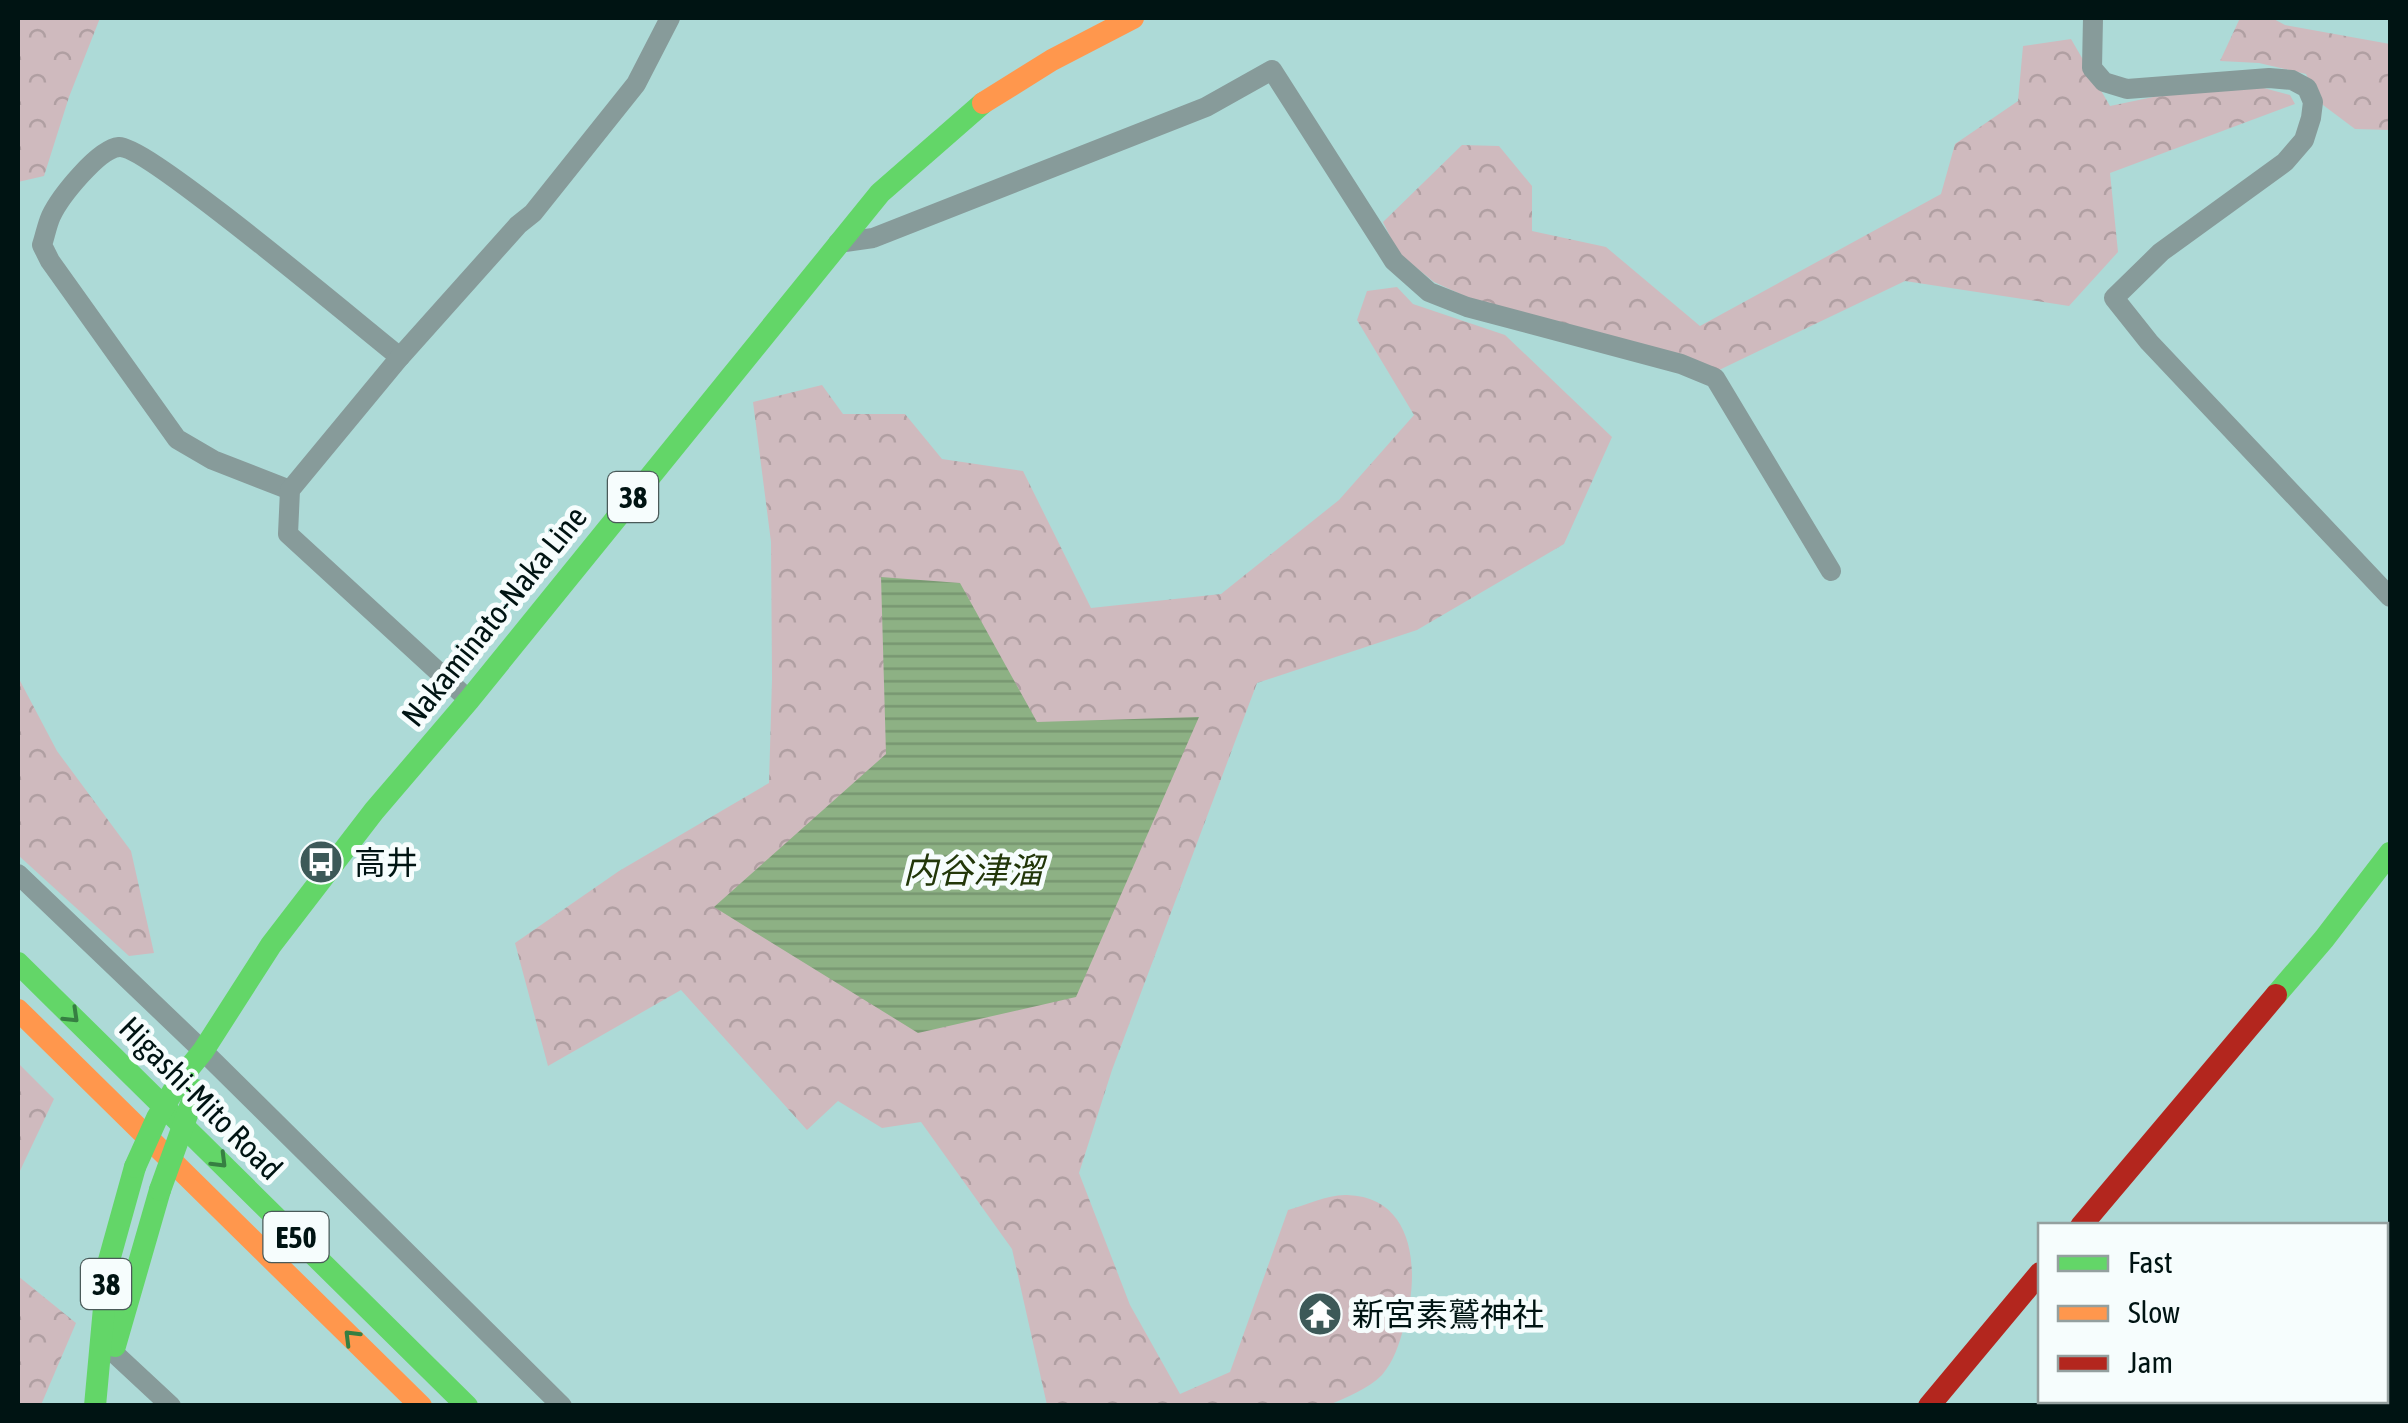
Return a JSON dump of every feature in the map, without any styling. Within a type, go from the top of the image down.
[{"type":"main road","name":"Nakaminato-Naka Line","points":[[96,1406],[114,1354],[188,1084],[204,1051],[281,932],[374,812],[880,193],[992,98],[1067,50],[1134,18]]},
{"type":"main road","points":[[2084,1223],[2324,939],[2390,852]]},
{"type":"main road","name":"Higashi-Mito Road","points":[[18,963],[467,1406]]},
{"type":"main road","name":"Higashi-Mito Road","points":[[18,1010],[420,1406]]},
{"type":"main road","name":"Nakaminato-Naka Line","points":[[96,1406],[108,1264],[136,1166],[157,1118],[188,1084]]},
{"type":"main road","points":[[1928,1406],[2038,1275]]},
{"type":"street","points":[[469,700],[288,534],[290,490],[400,357],[518,225],[533,214],[636,84],[670,18]]},
{"type":"street","points":[[2093,18],[2092,68],[2104,82],[2127,88],[2270,78],[2292,80],[2307,88],[2313,102],[2311,118],[2304,140],[2285,162],[2161,252],[2114,298],[2148,342],[2390,597]]},
{"type":"street","points":[[838,243],[873,238],[1156,126],[1206,106],[1272,70],[1394,262],[1429,292],[1466,307],[1680,364],[1715,378],[1831,572]]},
{"type":"street","points":[[290,490],[213,460],[176,438],[42,245],[51,216],[66,192],[107,150],[124,146],[184,184],[400,357]]},
{"type":"street","points":[[18,874],[204,1051],[559,1405]]},
{"type":"street","points":[[114,1354],[171,1406]]},
{"type":"green space","points":[[18,18],[100,18],[44,176],[18,182]]},
{"type":"green space","points":[[2240,18],[2272,18],[2285,25],[2390,44],[2390,130],[2355,129],[2319,102],[2306,74],[2259,63],[2220,61]]},
{"type":"green space","points":[[2071,39],[2110,106],[2177,92],[2260,87],[2290,95],[2295,104],[2110,173],[2118,252],[2069,306],[1905,281],[1715,372],[1469,298],[1434,282],[1398,253],[1383,222],[1462,145],[1499,146],[1532,186],[1532,231],[1606,247],[1700,326],[1941,194],[1955,144],[2018,101],[2023,46]]},
{"type":"green space","points":[[1397,287],[1413,304],[1505,335],[1612,437],[1564,544],[1417,630],[1257,683],[1112,1070],[1079,1173],[1130,1305],[1180,1394],[1230,1372],[1288,1210],[1325,1198],[1347,1195],[1370,1199],[1388,1209],[1400,1224],[1408,1243],[1412,1285],[1400,1340],[1382,1375],[1364,1389],[1329,1405],[1047,1405],[1012,1249],[921,1122],[882,1128],[838,1101],[807,1130],[681,990],[548,1066],[515,943],[619,871],[769,783],[771,542],[753,402],[822,385],[843,414],[905,414],[942,459],[1023,471],[1091,608],[1221,594],[1339,500],[1414,415],[1357,320],[1367,291]]},
{"type":"green space","points":[[18,677],[57,751],[131,851],[154,953],[129,956],[18,855]]},
{"type":"green space","points":[[18,1063],[54,1099],[18,1175]]},
{"type":"green space","points":[[18,1276],[76,1323],[41,1405],[18,1405]]},
{"type":"water","name":"内谷津溜","points":[[881,577],[960,583],[1037,722],[1199,717],[1076,997],[918,1033],[714,907],[886,754]]},
{"type":"traffic: fast","points":[[181,1078],[203,1051],[271,945],[374,811],[469,700],[880,193],[983,103]]},
{"type":"traffic: fast","points":[[2276,995],[2390,853]]},
{"type":"traffic: fast","points":[[18,963],[467,1406]]},
{"type":"traffic: fast","points":[[135,1167],[181,1078]]},
{"type":"traffic: fast","points":[[160,1190],[196,1090]]},
{"type":"traffic: fast","points":[[95,1406],[108,1264],[135,1167]]},
{"type":"traffic: fast","points":[[115,1346],[160,1190]]},
{"type":"traffic: slow","points":[[983,103],[1052,60],[1133,18]]},
{"type":"traffic: slow","points":[[18,1010],[421,1406]]},
{"type":"traffic: jam","points":[[2084,1223],[2276,995]]},
{"type":"traffic: jam","points":[[1929,1406],[2038,1275]]},
{"type":"place","name":"高井","points":[[321,862]]},
{"type":"place","name":"新宮素鷲神社","points":[[1320,1314]]}]
